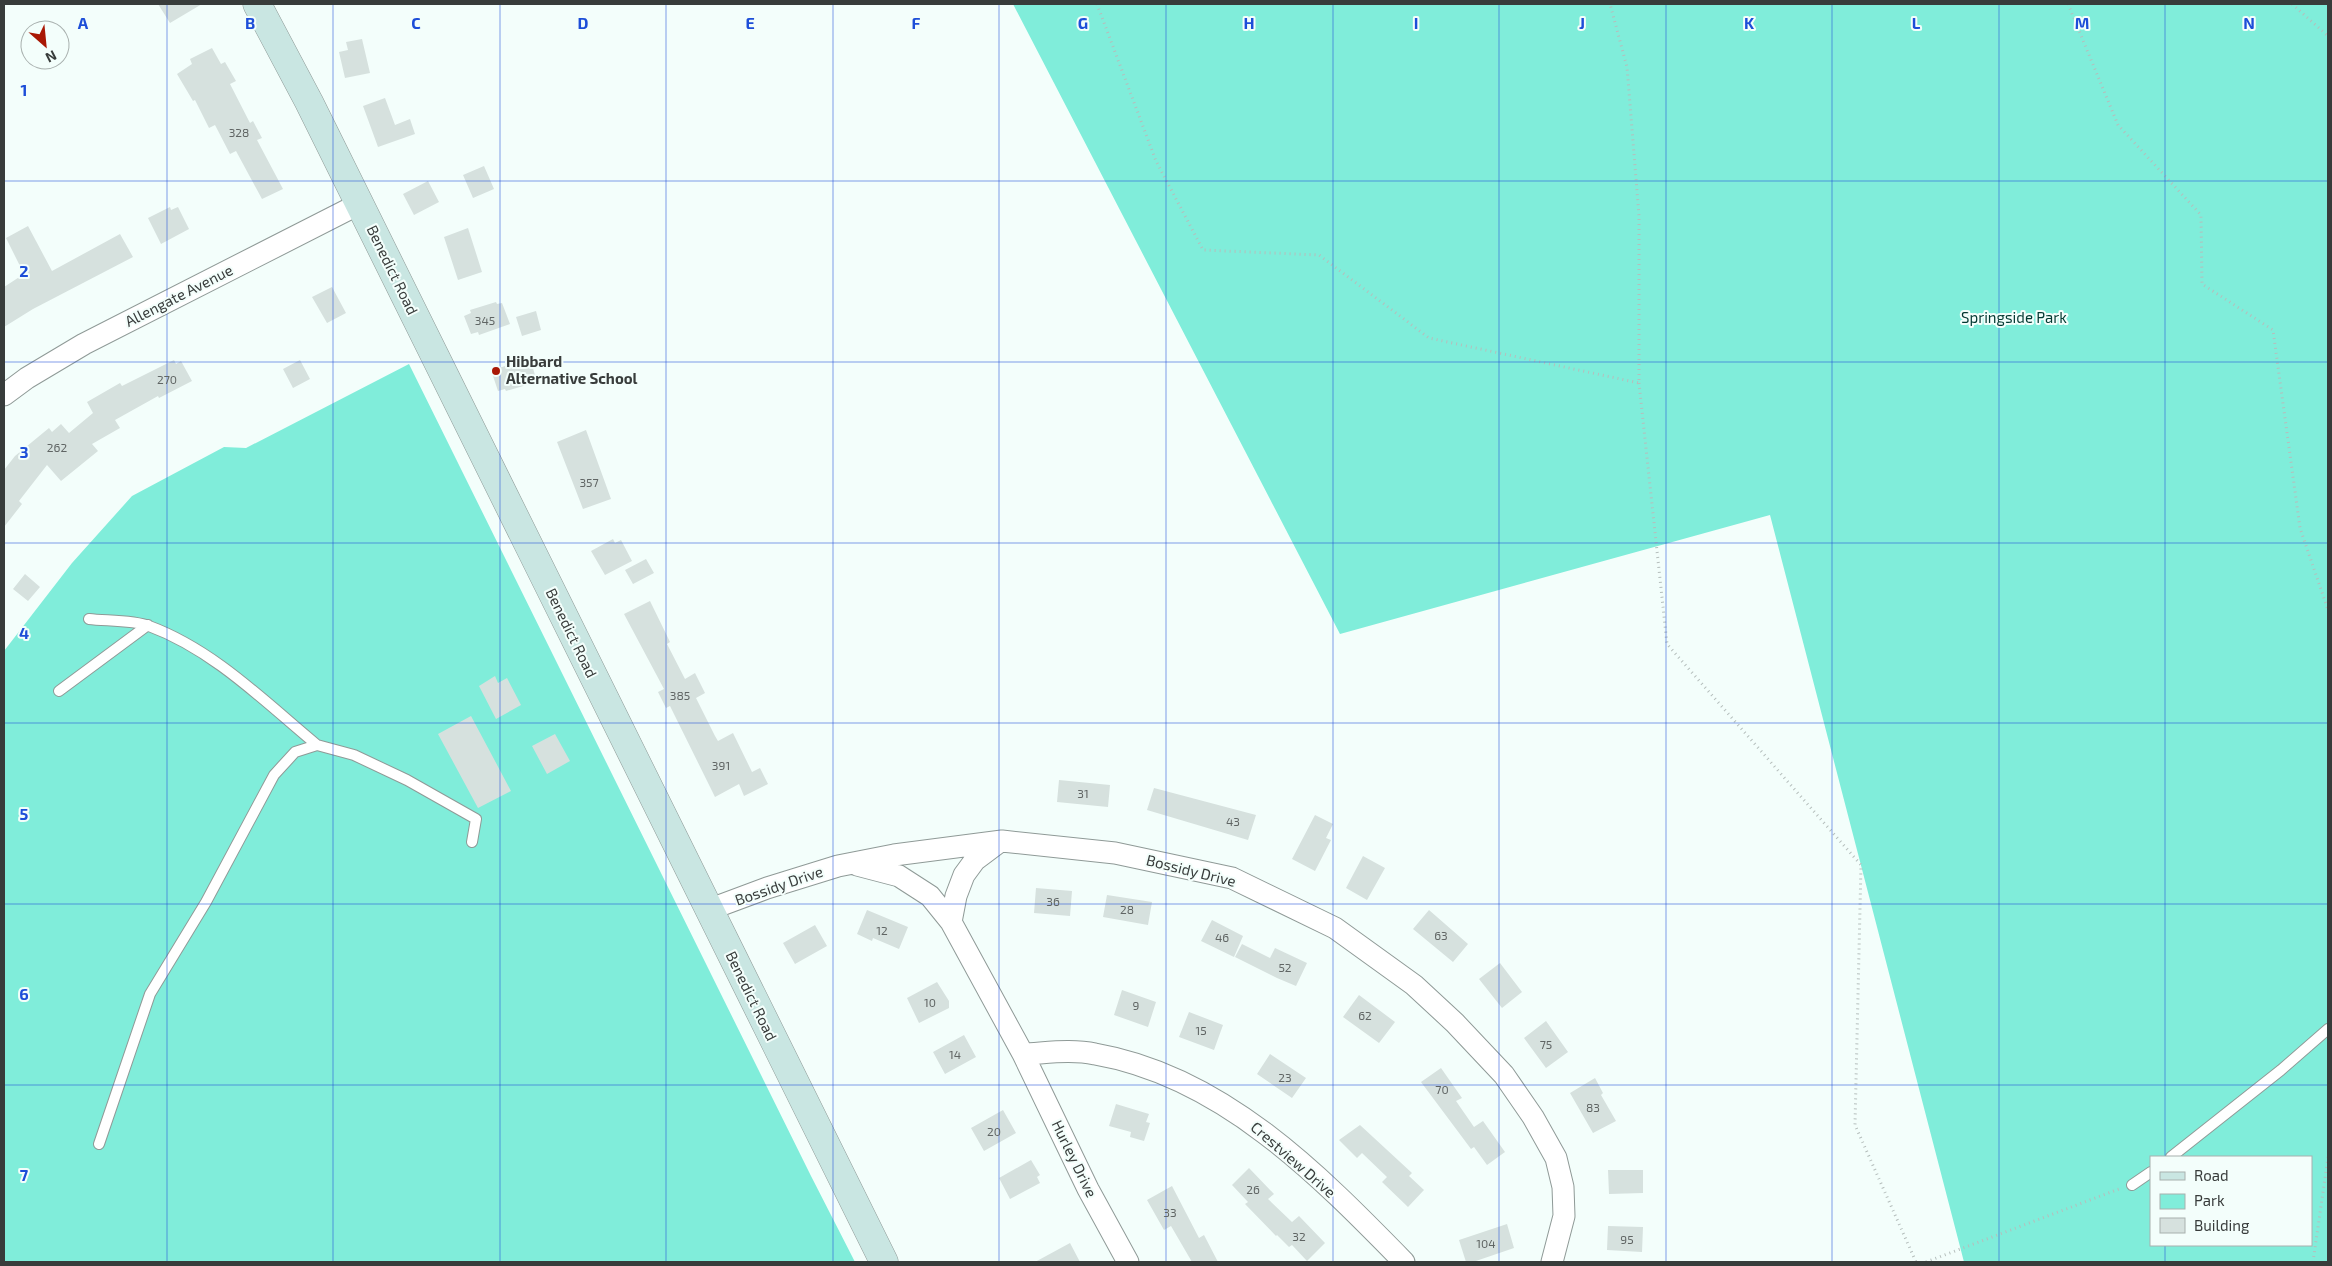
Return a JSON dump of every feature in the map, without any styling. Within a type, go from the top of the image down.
[{"type":"street","name":"Benedict Road","points":[[257,4],[359,204],[884,1262]]},
{"type":"street","name":"Allengate Avenue","points":[[4,395],[27,378],[84,344],[359,204]]},
{"type":"street","name":"Bossidy Drive","points":[[708,910],[767,888],[852,863],[894,855],[1002,841],[1115,853],[1232,878],[1335,928],[1414,985],[1455,1023],[1504,1075],[1533,1117],[1556,1158],[1563,1187],[1564,1216],[1552,1262]]},
{"type":"street","points":[[951,922],[956,896],[964,875],[975,860],[1002,841]]},
{"type":"street","points":[[852,863],[899,876],[930,896],[951,922],[1023,1054]]},
{"type":"street","name":"Crestview Drive","points":[[1023,1054],[1054,1052],[1094,1053],[1160,1072],[1231,1108],[1286,1149],[1404,1262]]},
{"type":"street","name":"Hurley Drive","points":[[1023,1054],[1088,1189],[1128,1262]]},
{"type":"lane","points":[[89,619],[148,625],[189,645],[234,676],[317,745],[354,755],[407,780],[476,819],[472,842]]},
{"type":"lane","points":[[58,691],[148,625]]},
{"type":"lane","points":[[98,1144],[150,994],[206,902],[274,775],[295,752],[317,745]]},
{"type":"lane","points":[[2172,1156],[2281,1070],[2328,1030]]},
{"type":"lane","points":[[2132,1185],[2150,1173]]},
{"type":"path","points":[[1097,4],[1156,161],[1204,250],[1318,255],[1429,338],[1639,383]]},
{"type":"path","points":[[1610,4],[1627,67],[1639,216],[1639,383],[1667,644],[1861,865],[1856,1125],[1916,1262]]},
{"type":"path","points":[[2068,4],[2118,125],[2201,215],[2202,284],[2273,330],[2300,528],[2328,610]]},
{"type":"path","points":[[2292,4],[2328,36]]},
{"type":"path","points":[[2313,1262],[2328,1157]]},
{"type":"path","points":[[1926,1262],[2132,1185]]},
{"type":"green space","name":"Springside Park","points":[[1013,4],[2328,4],[2328,1262],[1964,1262],[1770,515],[1340,634]]},
{"type":"green space","points":[[409,364],[855,1262],[4,1262],[4,651],[72,563],[132,496],[224,447],[246,448]]},
{"type":"building","points":[[158,4],[202,4],[170,23]]},
{"type":"building","points":[[362,39],[370,73],[345,78],[339,52],[348,50],[346,42]]},
{"type":"building","points":[[212,48],[221,64],[225,62],[236,81],[230,84],[250,123],[253,121],[262,138],[257,140],[283,189],[262,199],[236,151],[230,154],[215,125],[209,128],[195,100],[193,101],[177,74],[192,64],[190,59]]},
{"type":"building","points":[[385,98],[395,125],[410,119],[415,134],[378,147],[363,106]]},
{"type":"building","points":[[484,166],[494,189],[473,198],[463,175]]},
{"type":"building","points":[[428,181],[439,202],[414,215],[403,194]]},
{"type":"building","points":[[170,207],[171,210],[178,207],[189,229],[161,244],[148,218]]},
{"type":"building","points":[[28,226],[52,271],[120,234],[133,257],[33,309],[4,327],[4,287],[24,274],[6,238]]},
{"type":"building","points":[[468,228],[482,272],[458,280],[444,237]]},
{"type":"building","points":[[332,287],[346,313],[327,323],[312,297]]},
{"type":"building","points":[[496,302],[497,304],[502,303],[510,324],[479,335],[478,332],[471,334],[464,316],[471,313],[470,310]]},
{"type":"building","points":[[536,311],[541,330],[522,336],[516,317]]},
{"type":"building","points":[[530,358],[537,382],[506,391],[505,389],[498,391],[492,373],[500,370],[499,368]]},
{"type":"building","points":[[174,360],[176,364],[181,361],[192,381],[159,398],[158,396],[115,420],[120,428],[92,444],[98,451],[61,481],[47,465],[19,501],[22,504],[4,527],[4,470],[15,456],[49,428],[52,432],[61,424],[69,433],[93,413],[87,402],[120,383],[122,386]]},
{"type":"building","points":[[300,360],[310,379],[293,388],[283,369]]},
{"type":"building","points":[[586,430],[611,499],[583,509],[557,442]]},
{"type":"building","points":[[613,539],[615,543],[621,540],[632,561],[605,575],[591,551]]},
{"type":"building","points":[[646,559],[654,573],[633,584],[625,570]]},
{"type":"building","points":[[25,574],[40,587],[28,601],[13,589]]},
{"type":"building","points":[[650,601],[670,642],[667,644],[685,679],[695,673],[705,693],[696,698],[718,741],[733,733],[752,772],[760,768],[768,784],[744,796],[739,784],[715,797],[670,706],[666,708],[658,692],[664,689],[624,614]]},
{"type":"building","points":[[495,676],[498,683],[507,678],[521,705],[496,719],[479,686]]},
{"type":"building","points":[[471,716],[511,791],[478,808],[438,734]]},
{"type":"building","points":[[555,734],[570,761],[547,774],[532,746]]},
{"type":"building","points":[[1059,780],[1110,785],[1108,807],[1057,802]]},
{"type":"building","points":[[1154,788],[1256,815],[1248,840],[1147,810]]},
{"type":"building","points":[[1315,815],[1333,824],[1326,838],[1331,840],[1315,871],[1292,859]]},
{"type":"building","points":[[1363,856],[1385,868],[1367,900],[1346,888]]},
{"type":"building","points":[[1036,888],[1072,891],[1070,916],[1034,913]]},
{"type":"building","points":[[1107,895],[1152,902],[1148,925],[1103,917]]},
{"type":"building","points":[[867,910],[908,927],[899,949],[873,938],[872,941],[857,934]]},
{"type":"building","points":[[1429,910],[1468,944],[1453,962],[1413,929]]},
{"type":"building","points":[[1212,920],[1243,936],[1234,957],[1201,941]]},
{"type":"building","points":[[815,925],[827,946],[795,964],[783,943]]},
{"type":"building","points":[[1242,944],[1270,958],[1275,948],[1307,963],[1296,986],[1235,957]]},
{"type":"building","points":[[1500,963],[1522,992],[1502,1008],[1479,979]]},
{"type":"building","points":[[937,982],[949,1001],[949,1008],[919,1023],[907,998]]},
{"type":"building","points":[[1122,990],[1156,1002],[1148,1027],[1114,1015]]},
{"type":"building","points":[[1359,995],[1395,1022],[1379,1043],[1343,1017]]},
{"type":"building","points":[[1189,1012],[1223,1025],[1214,1050],[1179,1037]]},
{"type":"building","points":[[1546,1021],[1568,1052],[1546,1068],[1524,1038]]},
{"type":"building","points":[[964,1035],[976,1057],[945,1074],[933,1052]]},
{"type":"building","points":[[1270,1054],[1306,1078],[1292,1098],[1257,1074]]},
{"type":"building","points":[[1441,1068],[1462,1098],[1456,1101],[1474,1127],[1483,1121],[1505,1152],[1487,1165],[1474,1147],[1471,1149],[1421,1082]]},
{"type":"building","points":[[1595,1078],[1603,1093],[1601,1095],[1616,1121],[1593,1133],[1570,1093]]},
{"type":"building","points":[[1116,1104],[1149,1114],[1146,1122],[1150,1123],[1144,1141],[1130,1137],[1131,1132],[1109,1126]]},
{"type":"building","points":[[1003,1110],[1016,1133],[984,1151],[971,1128]]},
{"type":"building","points":[[1360,1125],[1412,1173],[1409,1176],[1424,1190],[1408,1207],[1382,1182],[1387,1177],[1362,1153],[1357,1158],[1339,1140]]},
{"type":"building","points":[[1031,1160],[1040,1175],[1037,1177],[1040,1183],[1010,1199],[999,1178]]},
{"type":"building","points":[[1249,1168],[1274,1194],[1268,1199],[1292,1222],[1299,1216],[1325,1243],[1307,1261],[1292,1245],[1289,1247],[1276,1236],[1245,1204],[1248,1202],[1232,1185]]},
{"type":"building","points":[[1608,1170],[1643,1170],[1643,1193],[1609,1194]]},
{"type":"building","points":[[1172,1186],[1199,1238],[1204,1235],[1218,1262],[1192,1262],[1171,1226],[1164,1230],[1147,1200]]},
{"type":"building","points":[[1507,1224],[1514,1248],[1473,1262],[1466,1262],[1459,1240]]},
{"type":"building","points":[[1608,1226],[1643,1227],[1642,1252],[1607,1250]]},
{"type":"building","points":[[1070,1243],[1080,1262],[1035,1262]]},
{"type":"place","name":"Hibbard Alternative School","points":[[496,371]]}]
